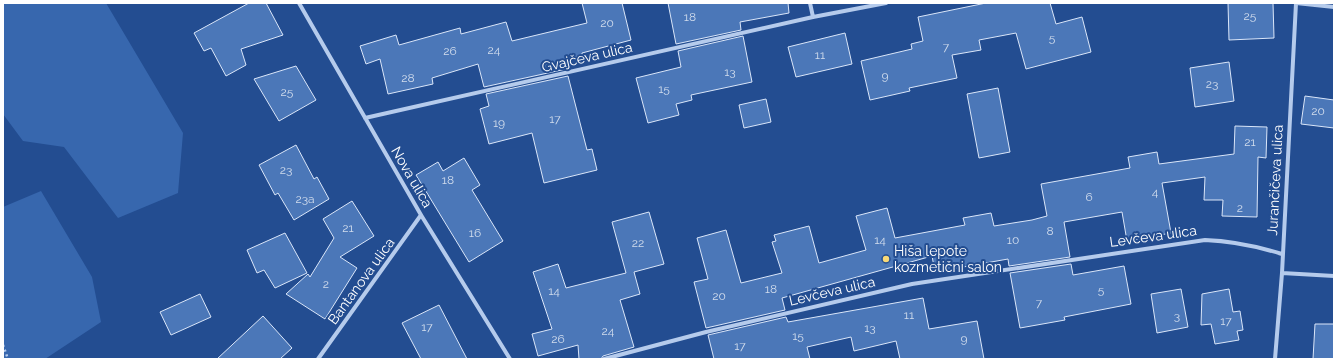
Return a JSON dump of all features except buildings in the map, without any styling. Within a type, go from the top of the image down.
[{"type":"street","name":"Nova ulica","points":[[299,3],[422,215],[510,359]]},
{"type":"street","points":[[810,3],[813,17]]},
{"type":"street","name":"Gvajčeva ulica","points":[[365,118],[813,17],[886,3]]},
{"type":"street","points":[[1296,3],[1334,6]]},
{"type":"street","name":"Jurančičeva ulica","points":[[1275,359],[1282,273],[1296,3]]},
{"type":"street","name":"Bantanova ulica","points":[[318,359],[422,215]]},
{"type":"street","name":"Levčeva ulica","points":[[604,359],[706,332],[912,284],[981,273],[1205,240],[1230,241],[1256,246],[1282,254]]},
{"type":"street","points":[[1282,273],[1334,276]]},
{"type":"path","points":[[3,345],[8,359]]},
{"type":"shaded area","points":[[3,3],[106,3],[183,133],[178,193],[118,218],[64,147],[23,141],[3,114]]},
{"type":"shaded area","points":[[41,191],[92,277],[101,322],[45,359],[3,359],[3,207]]},
{"type":"place","name":"Hiša lepote kozmetični salon","points":[[886,259]]}]
